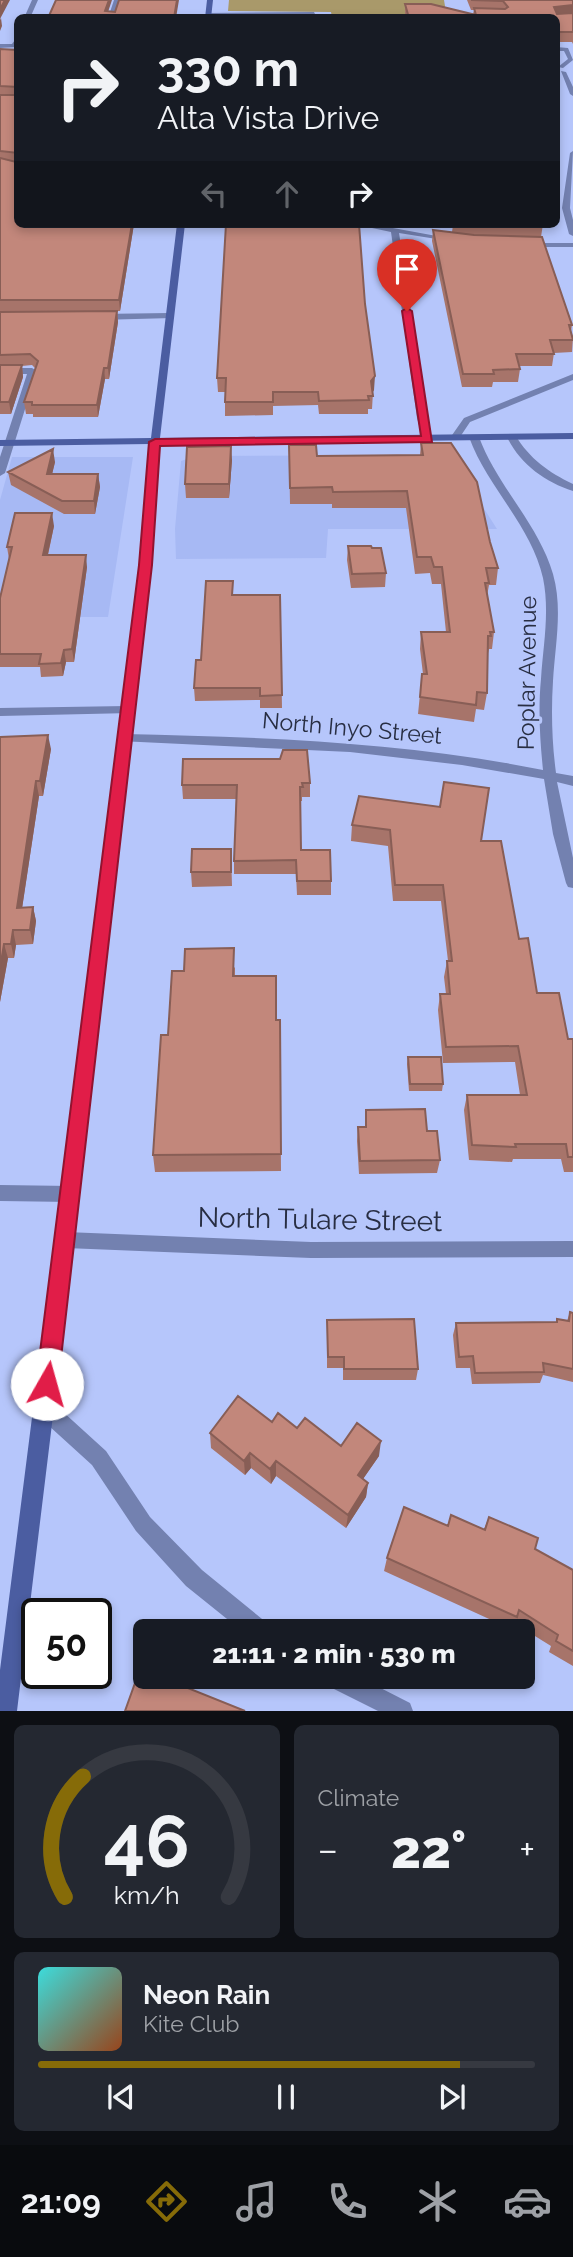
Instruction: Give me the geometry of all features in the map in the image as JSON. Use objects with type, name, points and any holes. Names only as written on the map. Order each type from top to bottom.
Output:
[{"type":"main road","points":[[6,1711],[66,1240],[74,1153],[146,565],[155,442],[180,228]]},
{"type":"main road","points":[[4,443],[573,436]]},
{"type":"street","points":[[560,49],[566,49],[571,59],[560,68]]},
{"type":"street","points":[[560,71],[573,94]]},
{"type":"street","points":[[573,153],[566,208],[573,234]]},
{"type":"street","points":[[382,228],[463,241]]},
{"type":"street","points":[[395,230],[422,418],[428,439]]},
{"type":"street","points":[[521,244],[573,245]]},
{"type":"street","points":[[92,317],[169,316]]},
{"type":"street","points":[[0,371],[32,371],[4,443],[0,473]]},
{"type":"street","points":[[455,438],[467,420],[573,377]]},
{"type":"street","name":"Poplar Avenue","points":[[474,437],[478,452],[524,519],[538,547],[548,577],[552,608],[546,690],[548,775],[557,830],[573,883]]},
{"type":"street","points":[[512,437],[518,452],[545,475],[573,488]]},
{"type":"street","points":[[0,712],[127,710]]},
{"type":"street","name":"North Inyo Street","points":[[124,738],[318,743],[392,750],[573,781]]},
{"type":"street","points":[[0,1193],[71,1194]]},
{"type":"street","name":"North Tulare Street","points":[[66,1240],[311,1250],[573,1249]]},
{"type":"street","points":[[44,1408],[99,1458],[143,1524],[194,1578],[244,1619]]},
{"type":"street","points":[[358,1689],[402,1711]]},
{"type":"shaded area","points":[[229,0],[444,0],[446,12],[331,14],[228,11]]},
{"type":"shaded area","points":[[450,455],[497,529],[328,529],[326,558],[176,559],[175,529],[181,461],[196,456]]},
{"type":"shaded area","points":[[12,457],[133,457],[108,617],[0,617],[0,500]]},
{"type":"building","points":[[56,0],[109,0],[105,11],[115,12],[119,0],[177,0],[175,14],[50,14]]},
{"type":"building","points":[[471,0],[573,0],[573,5],[554,7],[557,14],[476,14],[474,8],[505,9],[508,7],[503,1]]},
{"type":"building","points":[[405,4],[431,4],[472,14],[408,14]]},
{"type":"building","points":[[573,13],[573,32],[560,32],[560,14],[557,14]]},
{"type":"building","points":[[0,49],[14,50],[14,87],[0,86]]},
{"type":"building","points":[[0,95],[14,95],[14,153],[0,151]]},
{"type":"building","points":[[0,158],[14,162],[14,228],[131,228],[119,300],[0,300]]},
{"type":"building","points":[[226,228],[359,228],[365,304],[375,376],[371,381],[373,396],[368,396],[369,400],[319,401],[318,392],[273,392],[273,402],[225,402],[226,378],[217,378]]},
{"type":"building","points":[[433,230],[474,235],[542,237],[572,325],[569,325],[573,340],[550,340],[554,354],[516,354],[520,369],[493,370],[494,374],[463,374]]},
{"type":"building","points":[[117,311],[108,368],[104,368],[97,405],[32,405],[32,402],[24,402],[38,361],[30,354],[0,355],[0,312]]},
{"type":"building","points":[[0,365],[22,365],[9,402],[0,402]]},
{"type":"building","points":[[421,443],[451,443],[477,482],[498,568],[486,568],[489,583],[485,583],[494,632],[490,632],[491,636],[488,636],[487,693],[477,692],[476,705],[420,697],[422,674],[427,674],[421,632],[450,632],[442,567],[434,567],[431,557],[417,557],[407,491],[333,492],[332,487],[290,488],[289,445],[316,445],[317,456],[423,455]]},
{"type":"building","points":[[231,446],[229,484],[185,484],[187,447]]},
{"type":"building","points":[[53,449],[47,474],[98,474],[94,501],[62,501],[8,472]]},
{"type":"building","points":[[15,513],[52,513],[43,555],[86,555],[72,649],[64,650],[61,663],[39,664],[41,654],[0,654],[0,598],[12,547],[7,547]]},
{"type":"building","points":[[348,546],[381,548],[386,573],[352,574]]},
{"type":"building","points":[[206,581],[233,581],[232,595],[280,595],[282,695],[260,696],[260,688],[194,688],[196,660],[201,660]]},
{"type":"building","points":[[48,735],[40,781],[36,781],[17,908],[33,907],[30,930],[13,930],[11,944],[4,944],[0,968],[0,737]]},
{"type":"building","points":[[283,750],[307,750],[310,783],[302,783],[303,787],[300,787],[301,850],[330,850],[331,881],[297,881],[296,860],[234,861],[237,785],[182,785],[183,759],[280,759]]},
{"type":"building","points":[[444,782],[489,788],[481,841],[501,841],[519,939],[528,938],[537,993],[559,993],[568,1039],[573,1039],[573,1157],[568,1157],[566,1144],[515,1144],[516,1147],[472,1145],[467,1095],[527,1095],[518,1046],[446,1047],[440,994],[450,994],[447,961],[452,961],[443,885],[395,885],[390,830],[352,825],[359,796],[440,807]]},
{"type":"building","points":[[192,849],[231,849],[231,872],[191,872]]},
{"type":"building","points":[[234,948],[233,976],[276,976],[276,1020],[280,1020],[281,1154],[153,1155],[161,1035],[168,1035],[172,971],[184,971],[185,949]]},
{"type":"building","points":[[408,1057],[441,1057],[443,1084],[410,1084]]},
{"type":"building","points":[[425,1109],[427,1131],[437,1131],[440,1160],[360,1161],[358,1127],[366,1127],[366,1110]]},
{"type":"building","points":[[570,1312],[573,1313],[573,1369],[543,1363],[544,1372],[475,1373],[473,1356],[459,1357],[456,1323],[557,1322],[557,1319],[569,1321]]},
{"type":"building","points":[[414,1319],[418,1369],[344,1369],[344,1357],[328,1357],[327,1320]]},
{"type":"building","points":[[238,1396],[272,1422],[278,1413],[297,1428],[305,1418],[341,1446],[357,1423],[381,1441],[358,1475],[368,1483],[348,1515],[276,1461],[270,1469],[250,1453],[244,1461],[210,1433]]},
{"type":"building","points":[[404,1507],[448,1526],[451,1515],[485,1530],[489,1517],[538,1538],[535,1549],[573,1570],[573,1651],[556,1641],[558,1635],[519,1610],[517,1617],[387,1558]]},
{"type":"building","points":[[133,1689],[190,1689],[245,1711],[125,1711]]},
{"type":"route","points":[[47,1384],[146,565],[155,442],[428,439],[422,418],[407,311]]}]
